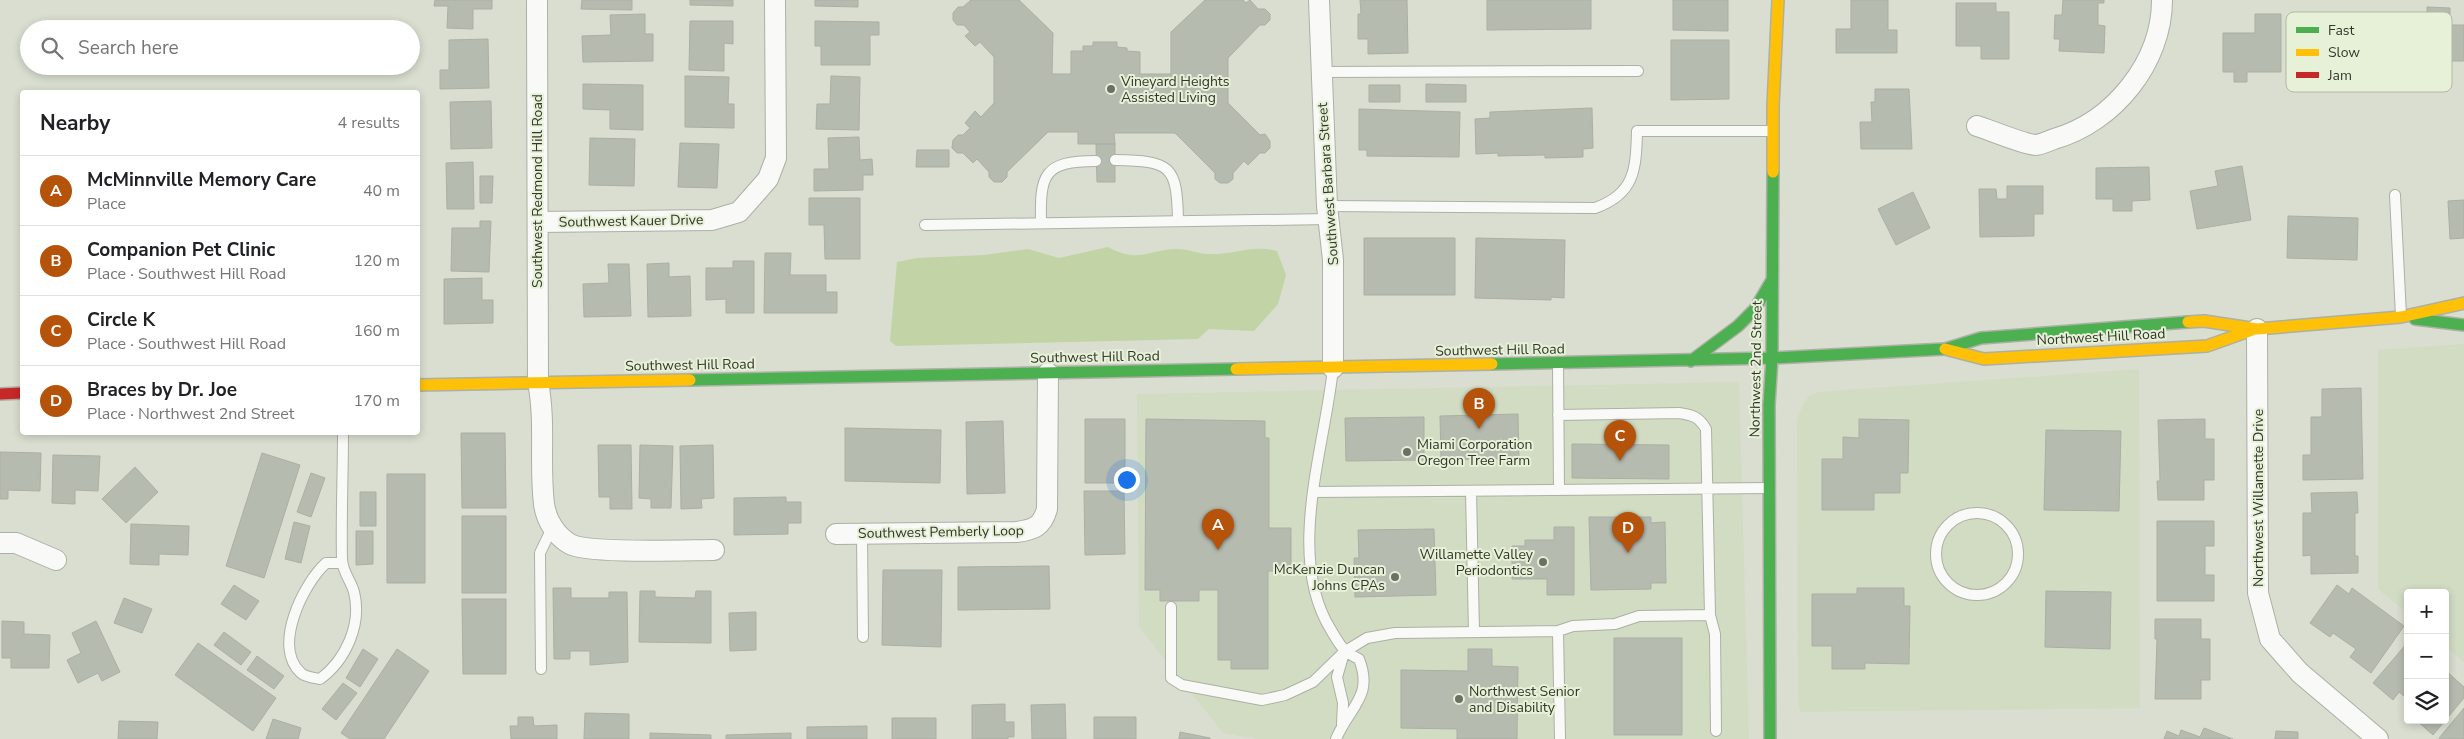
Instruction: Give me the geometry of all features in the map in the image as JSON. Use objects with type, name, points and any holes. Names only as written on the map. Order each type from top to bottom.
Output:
[{"type":"street","name":"Southwest Redmond Hill Road","points":[[537,0],[538,382]]},
{"type":"street","name":"Southwest Kauer Drive","points":[[538,222],[712,220],[739,212],[768,179],[776,158],[775,0]]},
{"type":"street","name":"Southwest Barbara Street","points":[[1319,0],[1328,213],[1333,260],[1333,368]]},
{"type":"street","name":"Northwest 2nd Street","points":[[1770,739],[1769,406],[1772,358],[1772,131],[1778,0]]},
{"type":"street","points":[[1978,126],[2035,145],[2072,134],[2103,115],[2131,87],[2154,49],[2162,0]]},
{"type":"street","points":[[1691,361],[1738,326],[1755,309],[1772,280]]},
{"type":"street","name":"Northwest Hill Road","points":[[1772,358],[1945,350],[1982,338],[2204,321],[2257,329],[2401,318],[2464,303]]},
{"type":"street","name":"Northwest Hill Road","points":[[2401,318],[2464,324]]},
{"type":"street","name":"Northwest Hill Road","points":[[1945,350],[1984,359],[2207,346],[2257,329]]},
{"type":"street","name":"Northwest Willamette Drive","points":[[2257,329],[2258,593],[2270,639],[2300,673],[2378,739]]},
{"type":"street","name":"Southwest Hill Road","points":[[420,385],[1558,364],[1772,358]]},
{"type":"street","name":"Southwest Pemberly Loop","points":[[836,534],[1016,532],[1033,530],[1043,521],[1047,509],[1048,373]]},
{"type":"street","points":[[538,382],[543,410],[544,505],[552,528],[570,545],[593,550],[714,550]]},
{"type":"street","points":[[0,394],[20,393]]},
{"type":"street","points":[[0,543],[16,543],[56,560]]},
{"type":"lane","points":[[1321,72],[1638,71]]},
{"type":"lane","points":[[925,225],[1178,221],[1328,213],[1596,208],[1612,202],[1625,191],[1636,154],[1638,131],[1772,131]]},
{"type":"lane","points":[[1115,160],[1158,163],[1166,169],[1175,180],[1178,221]]},
{"type":"lane","points":[[1041,223],[1041,190],[1043,181],[1049,173],[1060,164],[1070,161],[1096,161]]},
{"type":"lane","points":[[2395,195],[2401,318]]},
{"type":"lane","points":[[1558,364],[1559,490]]},
{"type":"lane","points":[[1333,368],[1314,492],[1310,542],[1313,582],[1324,618],[1344,652],[1359,659],[1365,673],[1364,690],[1342,725],[1336,739]]},
{"type":"lane","points":[[1558,415],[1691,414],[1700,419],[1706,430],[1710,615],[1715,634],[1716,731]]},
{"type":"lane","points":[[342,563],[326,563],[313,575],[290,629],[290,658],[302,674],[320,679],[332,670],[354,633],[357,611],[354,590],[342,563],[343,435]]},
{"type":"lane","points":[[1314,492],[1769,488]]},
{"type":"lane","points":[[1471,491],[1474,632]]},
{"type":"lane","points":[[1974,514],[1993,516],[2004,523],[2017,542],[2018,559],[2013,575],[2007,584],[1995,592],[1982,596],[1968,595],[1955,590],[1945,580],[1936,562],[1939,539],[1945,528],[1955,519],[1974,514]]},
{"type":"lane","points":[[540,669],[540,553],[552,528]]},
{"type":"lane","points":[[862,534],[863,637]]},
{"type":"lane","points":[[1170,607],[1171,678],[1182,685],[1262,700],[1285,695],[1313,682],[1344,652],[1367,638],[1395,632],[1558,631],[1573,626],[1615,624],[1639,616],[1710,615]]},
{"type":"lane","points":[[1558,631],[1560,739]]},
{"type":"lane","points":[[1342,725],[1343,703],[1337,677],[1344,652]]},
{"type":"shaded area","points":[[2464,344],[2464,662],[2449,649],[2449,589],[2404,589],[2404,611],[2378,589],[2378,350]]},
{"type":"shaded area","points":[[2139,369],[2140,708],[1801,712],[1798,704],[1797,420],[1802,406],[1809,396],[1818,392]]},
{"type":"shaded area","points":[[1739,382],[1749,739],[1258,739],[1223,733],[1139,627],[1137,394]]},
{"type":"green space","points":[[1108,247],[1118,252],[1134,255],[1175,249],[1218,254],[1252,249],[1268,249],[1277,251],[1286,275],[1278,304],[1254,331],[1209,329],[1198,339],[896,346],[890,341],[897,262],[917,258],[984,255],[1028,249],[1059,258]]},
{"type":"building","points":[[435,0],[492,0],[492,9],[473,9],[473,29],[447,28],[448,6],[434,6]]},
{"type":"building","points":[[582,0],[632,0],[632,10],[581,9]]},
{"type":"building","points":[[690,0],[733,0],[733,6],[690,5]]},
{"type":"building","points":[[815,0],[858,0],[858,7],[815,6]]},
{"type":"building","name":"Vineyard Heights Assisted Living","points":[[971,0],[1019,0],[1053,33],[1052,74],[1071,74],[1071,51],[1083,51],[1083,46],[1093,46],[1093,42],[1117,42],[1117,47],[1127,48],[1127,51],[1140,52],[1140,74],[1171,74],[1171,32],[1205,0],[1243,0],[1246,3],[1250,0],[1258,9],[1265,9],[1270,14],[1270,20],[1265,25],[1260,25],[1228,58],[1228,103],[1260,135],[1265,134],[1270,141],[1270,148],[1265,153],[1260,153],[1248,165],[1244,161],[1233,173],[1233,179],[1228,183],[1220,183],[1215,179],[1215,173],[1175,133],[1114,133],[1115,144],[1078,144],[1078,132],[1048,132],[1007,172],[1007,177],[1002,182],[994,182],[989,177],[989,172],[977,159],[973,163],[963,153],[957,153],[952,148],[953,140],[958,135],[963,135],[970,128],[965,123],[975,111],[981,117],[994,103],[994,57],[980,42],[975,46],[965,36],[970,32],[964,25],[957,25],[953,20],[953,13],[958,7],[963,7]]},
{"type":"building","points":[[1360,0],[1407,0],[1408,53],[1368,54],[1368,39],[1358,39],[1358,14],[1361,14]]},
{"type":"building","points":[[1487,0],[1591,0],[1591,29],[1487,30]]},
{"type":"building","points":[[1673,0],[1728,0],[1728,31],[1673,30]]},
{"type":"building","points":[[1851,0],[1888,0],[1888,30],[1897,30],[1897,53],[1836,53],[1836,29],[1851,29]]},
{"type":"building","points":[[2063,0],[2104,0],[2104,3],[2098,3],[2098,25],[2105,26],[2104,53],[2059,51],[2060,39],[2054,39],[2055,15],[2062,15]]},
{"type":"building","points":[[1956,3],[1996,3],[1996,12],[2009,12],[2009,59],[1981,59],[1981,46],[1956,46]]},
{"type":"building","points":[[2427,7],[2450,8],[2450,12],[2427,12]]},
{"type":"building","points":[[645,14],[645,34],[653,34],[653,61],[583,62],[582,36],[611,35],[610,15]]},
{"type":"building","points":[[2255,14],[2281,14],[2281,72],[2247,72],[2247,82],[2234,82],[2234,72],[2223,72],[2223,33],[2255,33]]},
{"type":"building","points":[[690,21],[733,21],[733,44],[724,43],[724,71],[689,70]]},
{"type":"building","points":[[815,21],[879,22],[879,35],[870,35],[870,65],[821,65],[821,46],[815,46]]},
{"type":"building","points":[[2452,25],[2464,25],[2464,61],[2452,61]]},
{"type":"building","points":[[488,39],[489,88],[440,89],[440,70],[449,70],[449,40]]},
{"type":"building","points":[[1671,40],[1729,40],[1729,99],[1671,100]]},
{"type":"building","points":[[685,76],[729,77],[728,104],[734,104],[734,128],[685,127]]},
{"type":"building","points":[[831,76],[860,77],[859,130],[816,129],[817,104],[830,104]]},
{"type":"building","points":[[583,84],[643,85],[643,130],[610,129],[610,110],[583,109]]},
{"type":"building","points":[[1426,84],[1466,85],[1466,102],[1426,102]]},
{"type":"building","points":[[1369,85],[1400,85],[1400,102],[1369,102]]},
{"type":"building","points":[[1875,89],[1909,89],[1912,149],[1861,149],[1860,122],[1872,122],[1871,102],[1875,102]]},
{"type":"building","points":[[491,101],[492,148],[451,149],[450,102]]},
{"type":"building","points":[[1592,108],[1593,148],[1583,149],[1583,157],[1545,158],[1545,155],[1498,156],[1498,153],[1476,154],[1475,119],[1490,118],[1490,112]]},
{"type":"building","points":[[1359,109],[1460,112],[1459,157],[1367,156],[1367,150],[1359,150]]},
{"type":"building","points":[[859,137],[860,160],[872,159],[873,175],[863,175],[863,190],[814,191],[814,169],[829,169],[828,138]]},
{"type":"building","points":[[590,138],[635,139],[634,186],[589,185]]},
{"type":"building","points":[[680,143],[719,144],[717,188],[678,187]]},
{"type":"building","points":[[1096,144],[1115,144],[1115,182],[1097,182]]},
{"type":"building","points":[[917,150],[949,150],[949,167],[916,167]]},
{"type":"building","points":[[473,162],[474,209],[447,209],[446,163]]},
{"type":"building","points":[[2242,166],[2251,220],[2197,229],[2190,191],[2218,186],[2215,171]]},
{"type":"building","points":[[2149,167],[2150,200],[2132,201],[2132,211],[2113,211],[2113,199],[2096,199],[2096,168]]},
{"type":"building","points":[[480,176],[493,176],[492,203],[480,203]]},
{"type":"building","points":[[2007,186],[2043,186],[2043,214],[2034,214],[2034,236],[1980,237],[1979,189],[1996,189],[1997,199],[2007,199]]},
{"type":"building","points":[[1913,192],[1930,228],[1896,245],[1878,209]]},
{"type":"building","points":[[809,198],[860,198],[860,259],[825,259],[824,225],[809,225]]},
{"type":"building","points":[[2464,200],[2464,238],[2450,239],[2448,201]]},
{"type":"building","points":[[2288,216],[2358,218],[2357,260],[2287,258]]},
{"type":"building","points":[[480,221],[491,221],[489,272],[451,271],[452,228],[480,228]]},
{"type":"building","points":[[1364,238],[1455,238],[1455,295],[1364,295]]},
{"type":"building","points":[[1476,238],[1565,240],[1564,298],[1551,297],[1551,300],[1475,298]]},
{"type":"building","points":[[765,253],[791,253],[790,275],[826,275],[826,292],[837,292],[837,313],[764,313]]},
{"type":"building","points":[[733,261],[754,261],[754,313],[726,313],[726,299],[706,300],[706,268],[733,268]]},
{"type":"building","points":[[669,263],[669,277],[690,276],[691,316],[648,317],[647,264]]},
{"type":"building","points":[[608,264],[629,264],[631,316],[584,317],[583,284],[609,283]]},
{"type":"building","points":[[482,278],[482,300],[493,300],[493,323],[444,324],[444,279]]},
{"type":"building","points":[[2361,388],[2363,479],[2303,480],[2303,455],[2311,455],[2311,417],[2322,417],[2322,389]]},
{"type":"building","points":[[1518,414],[1519,458],[1441,460],[1440,416]]},
{"type":"building","points":[[1424,417],[1424,460],[1346,461],[1345,418]]},
{"type":"building","points":[[1085,419],[1125,419],[1125,483],[1085,483]]},
{"type":"building","points":[[1146,419],[1265,421],[1265,438],[1269,438],[1269,528],[1291,528],[1291,571],[1268,571],[1268,669],[1231,669],[1231,660],[1218,660],[1218,590],[1199,590],[1199,601],[1160,601],[1160,590],[1145,590]]},
{"type":"building","points":[[1859,419],[1909,420],[1908,473],[1900,473],[1900,493],[1874,493],[1874,510],[1822,510],[1822,459],[1843,459],[1843,437],[1859,438]]},
{"type":"building","points":[[2205,419],[2205,439],[2214,439],[2214,480],[2204,480],[2204,500],[2158,500],[2157,481],[2160,481],[2158,420]]},
{"type":"building","points":[[1003,421],[1005,493],[967,494],[966,422]]},
{"type":"building","points":[[845,428],[941,430],[940,483],[845,481]]},
{"type":"building","points":[[2046,430],[2121,431],[2119,511],[2044,510]]},
{"type":"building","points":[[461,433],[505,433],[506,508],[462,508]]},
{"type":"building","points":[[1572,444],[1669,445],[1669,479],[1572,478]]},
{"type":"building","points":[[598,445],[631,445],[632,509],[610,509],[610,497],[599,497]]},
{"type":"building","points":[[640,445],[673,446],[671,508],[651,508],[651,499],[639,498]]},
{"type":"building","points":[[713,445],[714,498],[701,499],[702,508],[681,509],[680,446]]},
{"type":"building","points":[[0,452],[41,453],[40,491],[8,490],[8,499],[0,499]]},
{"type":"building","points":[[262,453],[300,465],[264,578],[226,566]]},
{"type":"building","points":[[53,455],[100,456],[98,491],[75,490],[75,504],[52,503]]},
{"type":"building","points":[[135,467],[158,492],[126,523],[102,499]]},
{"type":"building","points":[[311,473],[325,478],[311,517],[297,512]]},
{"type":"building","points":[[387,474],[425,474],[425,583],[387,583]]},
{"type":"building","points":[[1084,491],[1124,491],[1125,554],[1085,555]]},
{"type":"building","points":[[360,492],[376,492],[376,526],[360,526]]},
{"type":"building","points":[[2357,492],[2358,513],[2355,513],[2355,556],[2358,556],[2358,573],[2311,574],[2311,555],[2303,556],[2303,513],[2312,513],[2311,493]]},
{"type":"building","points":[[786,497],[786,502],[801,502],[801,523],[788,523],[788,534],[734,535],[734,498]]},
{"type":"building","points":[[462,516],[506,516],[506,593],[462,593]]},
{"type":"building","points":[[1589,517],[1651,517],[1651,523],[1665,522],[1666,583],[1651,583],[1651,589],[1591,590]]},
{"type":"building","points":[[2157,521],[2214,521],[2214,546],[2205,546],[2205,575],[2214,575],[2214,601],[2157,601]]},
{"type":"building","points":[[294,522],[310,526],[301,563],[285,559]]},
{"type":"building","points":[[131,524],[189,526],[188,555],[159,554],[159,565],[130,564]]},
{"type":"building","name":"Willamette Valley Periodontics","points":[[1554,527],[1574,527],[1574,595],[1547,595],[1547,579],[1512,579],[1512,546],[1525,546],[1525,540],[1554,540]]},
{"type":"building","name":"McKenzie Duncan Johns CPAs","points":[[1434,529],[1436,595],[1355,597],[1354,558],[1359,558],[1358,530]]},
{"type":"building","points":[[356,531],[373,531],[373,564],[356,565]]},
{"type":"building","points":[[1049,566],[1050,609],[958,610],[958,567]]},
{"type":"building","points":[[883,570],[942,570],[941,647],[882,645]]},
{"type":"building","points":[[234,585],[259,601],[246,620],[221,604]]},
{"type":"building","points":[[2337,585],[2349,594],[2352,588],[2404,626],[2371,673],[2350,657],[2356,649],[2333,633],[2330,637],[2310,623]]},
{"type":"building","points":[[553,588],[571,588],[571,598],[609,598],[609,592],[627,592],[628,662],[590,665],[590,651],[570,651],[570,659],[554,659]]},
{"type":"building","points":[[1857,588],[1904,588],[1904,606],[1910,606],[1909,664],[1865,663],[1865,669],[1832,669],[1832,646],[1812,646],[1812,594],[1857,594]]},
{"type":"building","points":[[640,591],[655,591],[655,597],[695,598],[696,591],[711,591],[711,643],[639,642]]},
{"type":"building","points":[[2046,591],[2111,592],[2110,649],[2045,647]]},
{"type":"building","points":[[124,598],[152,609],[142,633],[114,623]]},
{"type":"building","points":[[462,599],[506,599],[506,674],[463,674]]},
{"type":"building","points":[[756,612],[756,650],[730,651],[729,613]]},
{"type":"building","points":[[2155,619],[2201,619],[2201,639],[2210,639],[2210,680],[2201,680],[2201,699],[2155,699],[2157,639],[2155,639]]},
{"type":"building","points":[[2,621],[24,622],[24,634],[50,635],[49,668],[11,668],[11,658],[2,658]]},
{"type":"building","points":[[96,621],[120,672],[102,681],[98,673],[78,683],[67,660],[81,653],[72,633]]},
{"type":"building","points":[[224,632],[251,652],[241,665],[214,645]]},
{"type":"building","points":[[1614,638],[1682,638],[1682,735],[1614,735]]},
{"type":"building","points":[[198,643],[276,698],[253,731],[175,675]]},
{"type":"building","points":[[2404,647],[2404,696],[2399,692],[2393,700],[2373,683]]},
{"type":"building","points":[[363,649],[378,659],[360,687],[346,678]]},
{"type":"building","points":[[397,649],[429,671],[384,739],[350,739],[341,733]]},
{"type":"building","name":"Northwest Senior and Disability","points":[[1468,649],[1492,649],[1492,666],[1518,667],[1517,739],[1457,739],[1457,729],[1401,728],[1401,670],[1468,671]]},
{"type":"building","points":[[257,656],[284,676],[274,689],[247,670]]},
{"type":"building","points":[[2449,674],[2464,687],[2464,698],[2449,716]]},
{"type":"building","points":[[343,683],[357,693],[336,720],[322,709]]},
{"type":"building","points":[[1005,704],[1005,722],[1014,722],[1014,737],[1008,737],[1008,739],[972,739],[972,705]]},
{"type":"building","points":[[1065,704],[1066,739],[1032,739],[1031,705]]},
{"type":"building","points":[[2464,708],[2464,739],[2439,738]]},
{"type":"building","points":[[585,713],[629,714],[629,739],[584,739]]},
{"type":"building","points":[[518,717],[533,717],[534,726],[557,725],[557,739],[511,739],[510,726],[518,726]]},
{"type":"building","points":[[1094,717],[1136,717],[1136,739],[1094,739]]},
{"type":"building","points":[[892,718],[936,718],[936,739],[892,739]]},
{"type":"building","points":[[273,719],[301,728],[298,739],[266,739]]},
{"type":"building","points":[[119,721],[158,722],[157,739],[118,739]]},
{"type":"building","points":[[2421,724],[2442,724],[2433,735]]},
{"type":"building","points":[[867,726],[867,739],[807,739],[807,727]]},
{"type":"building","points":[[2204,728],[2233,739],[2164,739],[2167,731],[2179,736],[2181,730],[2200,737]]},
{"type":"building","points":[[2276,731],[2298,732],[2298,739],[2275,739]]},
{"type":"building","points":[[1180,732],[1210,738],[1210,739],[1179,739]]},
{"type":"building","points":[[650,733],[711,735],[711,739],[650,739]]},
{"type":"building","points":[[791,733],[791,739],[726,739],[726,735]]},
{"type":"traffic: fast","points":[[1770,739],[1769,405],[1772,358],[1773,172]]},
{"type":"traffic: fast","points":[[1691,361],[1738,326],[1755,309],[1772,280]]},
{"type":"traffic: fast","points":[[2415,319],[2464,325]]},
{"type":"traffic: fast","points":[[1492,364],[1772,358],[1945,349],[1981,338],[2188,322]]},
{"type":"traffic: fast","points":[[690,380],[1236,369]]},
{"type":"traffic: slow","points":[[1773,172],[1773,106],[1778,0]]},
{"type":"traffic: slow","points":[[2188,322],[2204,321],[2257,329],[2401,317],[2464,303]]},
{"type":"traffic: slow","points":[[1945,349],[1984,359],[2207,346],[2252,330]]},
{"type":"traffic: slow","points":[[1236,369],[1492,364]]},
{"type":"traffic: slow","points":[[420,385],[690,380]]},
{"type":"traffic: jam","points":[[0,394],[20,393]]},
{"type":"place","name":"Vineyard Heights Assisted Living","points":[[1111,89]]},
{"type":"place","name":"Companion Pet Clinic","points":[[1479,429]]},
{"type":"place","name":"Miami Corporation Oregon Tree Farm","points":[[1407,452]]},
{"type":"place","name":"Circle K","points":[[1620,461]]},
{"type":"place","name":"McMinnville Memory Care","points":[[1218,550]]},
{"type":"place","name":"Braces by Dr. Joe","points":[[1628,553]]},
{"type":"place","name":"Willamette Valley Periodontics","points":[[1543,562]]},
{"type":"place","name":"McKenzie Duncan Johns CPAs","points":[[1395,577]]},
{"type":"place","name":"Northwest Senior and Disability","points":[[1459,699]]}]
